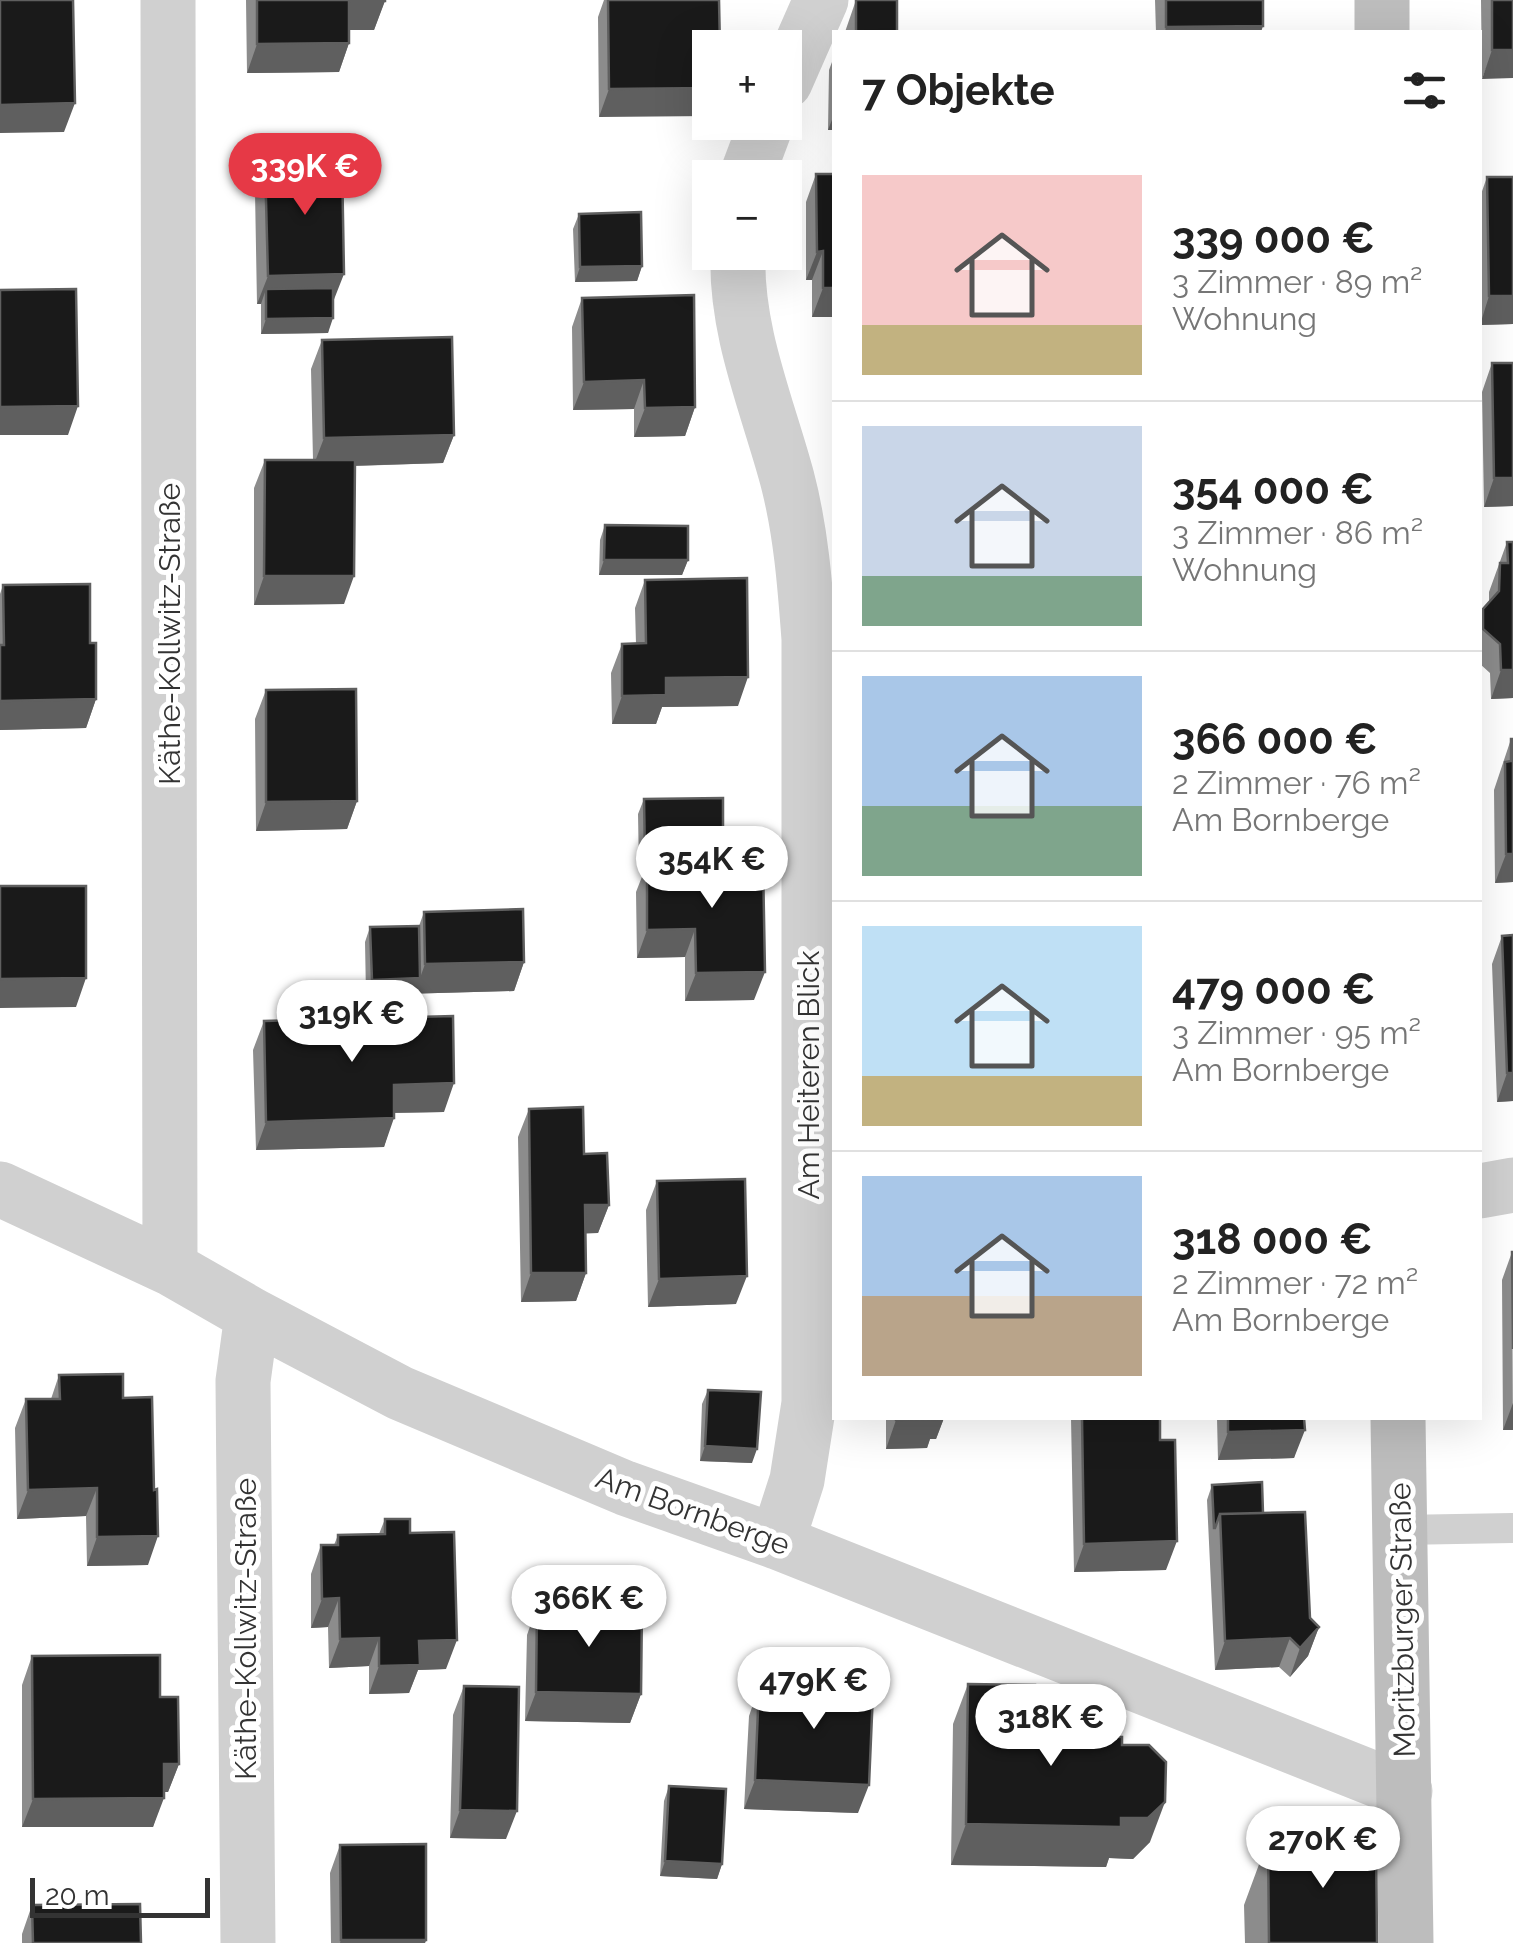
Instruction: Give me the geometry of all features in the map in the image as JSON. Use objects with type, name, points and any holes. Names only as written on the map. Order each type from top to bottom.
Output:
[{"type":"street","name":"Käthe-Kollwitz-Straße","points":[[168,0],[170,1268]]},
{"type":"street","points":[[802,43],[821,0]]},
{"type":"street","points":[[1382,0],[1382,30]]},
{"type":"street","name":"Am Heiteren Blick","points":[[737,270],[745,333],[798,527],[809,640],[809,1404],[797,1480],[777,1542]]},
{"type":"street","points":[[1482,1190],[1513,1185]]},
{"type":"street","name":"Am Bornberge","points":[[0,1189],[170,1268],[400,1393],[625,1488],[777,1542],[1405,1791]]},
{"type":"street","name":"Käthe-Kollwitz-Straße","points":[[248,1943],[243,1380],[252,1315]]},
{"type":"street","name":"Moritzburger Straße","points":[[1398,1420],[1406,1943]]},
{"type":"lane","points":[[1400,1530],[1513,1528]]},
{"type":"building","points":[[0,0],[73,0],[75,103],[0,105]]},
{"type":"building","points":[[257,0],[385,1],[349,1],[349,43],[257,44]]},
{"type":"building","points":[[608,0],[719,0],[720,30],[692,30],[692,88],[609,89]]},
{"type":"building","points":[[856,0],[897,0],[897,30],[856,30]]},
{"type":"building","points":[[1166,0],[1263,0],[1263,26],[1166,27]]},
{"type":"building","points":[[1492,0],[1513,0],[1513,50],[1492,50]]},
{"type":"building","points":[[342,161],[344,274],[268,276],[265,163]]},
{"type":"building","points":[[816,174],[832,174],[832,288],[823,288],[823,251],[817,252]]},
{"type":"building","points":[[1487,177],[1513,177],[1513,296],[1489,296]]},
{"type":"building","points":[[641,212],[642,266],[580,267],[579,214]]},
{"type":"building","points":[[333,288],[333,318],[266,319],[266,289]]},
{"type":"building","points":[[76,289],[78,406],[0,407],[0,290]]},
{"type":"building","points":[[694,295],[695,407],[645,408],[644,380],[584,382],[582,298]]},
{"type":"building","points":[[452,337],[454,435],[324,438],[322,340]]},
{"type":"building","points":[[1492,363],[1513,363],[1513,478],[1494,478]]},
{"type":"building","points":[[265,460],[355,460],[354,576],[264,576]]},
{"type":"building","points":[[605,525],[688,526],[688,560],[604,560]]},
{"type":"building","points":[[1507,542],[1513,542],[1513,670],[1501,670],[1500,644],[1483,629],[1483,609],[1499,591],[1500,563],[1508,563]]},
{"type":"building","points":[[747,578],[748,677],[666,678],[666,695],[622,696],[622,644],[646,643],[645,580]]},
{"type":"building","points":[[90,584],[90,643],[96,643],[96,699],[0,701],[3,585]]},
{"type":"building","points":[[356,689],[357,801],[266,802],[266,690]]},
{"type":"building","points":[[1511,739],[1513,854],[1506,854],[1505,762],[1511,761]]},
{"type":"building","points":[[723,798],[723,863],[685,863],[685,854],[645,855],[644,799]]},
{"type":"building","points":[[763,862],[765,972],[696,973],[695,929],[647,930],[647,864]]},
{"type":"building","points":[[0,886],[86,886],[86,978],[0,979]]},
{"type":"building","points":[[523,909],[524,962],[425,964],[424,912]]},
{"type":"building","points":[[419,926],[420,978],[372,980],[370,927]]},
{"type":"building","points":[[1513,935],[1513,1073],[1507,1073],[1502,936]]},
{"type":"building","points":[[453,1016],[454,1083],[394,1085],[394,1118],[266,1122],[264,1021]]},
{"type":"building","points":[[583,1107],[584,1154],[607,1153],[609,1205],[585,1205],[586,1273],[531,1273],[529,1109]]},
{"type":"building","points":[[745,1179],[747,1276],[659,1279],[657,1181]]},
{"type":"building","points":[[123,1374],[123,1398],[152,1397],[158,1536],[97,1537],[97,1488],[28,1490],[26,1399],[60,1399],[59,1375]]},
{"type":"building","points":[[708,1390],[761,1392],[757,1449],[705,1446]]},
{"type":"building","points":[[1082,1420],[1160,1420],[1160,1440],[1175,1440],[1177,1541],[1084,1544]]},
{"type":"building","points":[[1228,1420],[1304,1420],[1305,1430],[1228,1432]]},
{"type":"building","points":[[1262,1482],[1263,1513],[1220,1514],[1214,1528],[1212,1485]]},
{"type":"building","points":[[1305,1512],[1310,1618],[1319,1627],[1300,1648],[1290,1638],[1225,1641],[1220,1514]]},
{"type":"building","points":[[385,1519],[410,1519],[410,1533],[454,1532],[457,1640],[419,1641],[420,1665],[379,1666],[379,1638],[340,1639],[339,1598],[322,1599],[321,1545],[338,1545],[338,1535],[385,1534]]},
{"type":"building","points":[[537,1606],[642,1608],[641,1694],[536,1692]]},
{"type":"building","points":[[160,1655],[160,1697],[178,1697],[179,1764],[164,1764],[164,1798],[33,1799],[32,1656]]},
{"type":"building","points":[[794,1669],[836,1671],[835,1690],[873,1692],[869,1785],[755,1780],[759,1687],[793,1688]]},
{"type":"building","points":[[968,1684],[1035,1685],[1033,1735],[1122,1737],[1122,1745],[1149,1745],[1166,1762],[1165,1802],[1148,1818],[1121,1818],[1121,1827],[966,1824]]},
{"type":"building","points":[[464,1686],[519,1687],[517,1811],[460,1810]]},
{"type":"building","points":[[669,1786],[726,1789],[722,1864],[665,1861]]},
{"type":"building","points":[[1376,1839],[1377,1943],[1269,1943],[1268,1840]]},
{"type":"building","points":[[426,1844],[426,1940],[341,1940],[340,1845]]},
{"type":"building","points":[[140,1904],[141,1943],[33,1943],[32,1905]]}]
